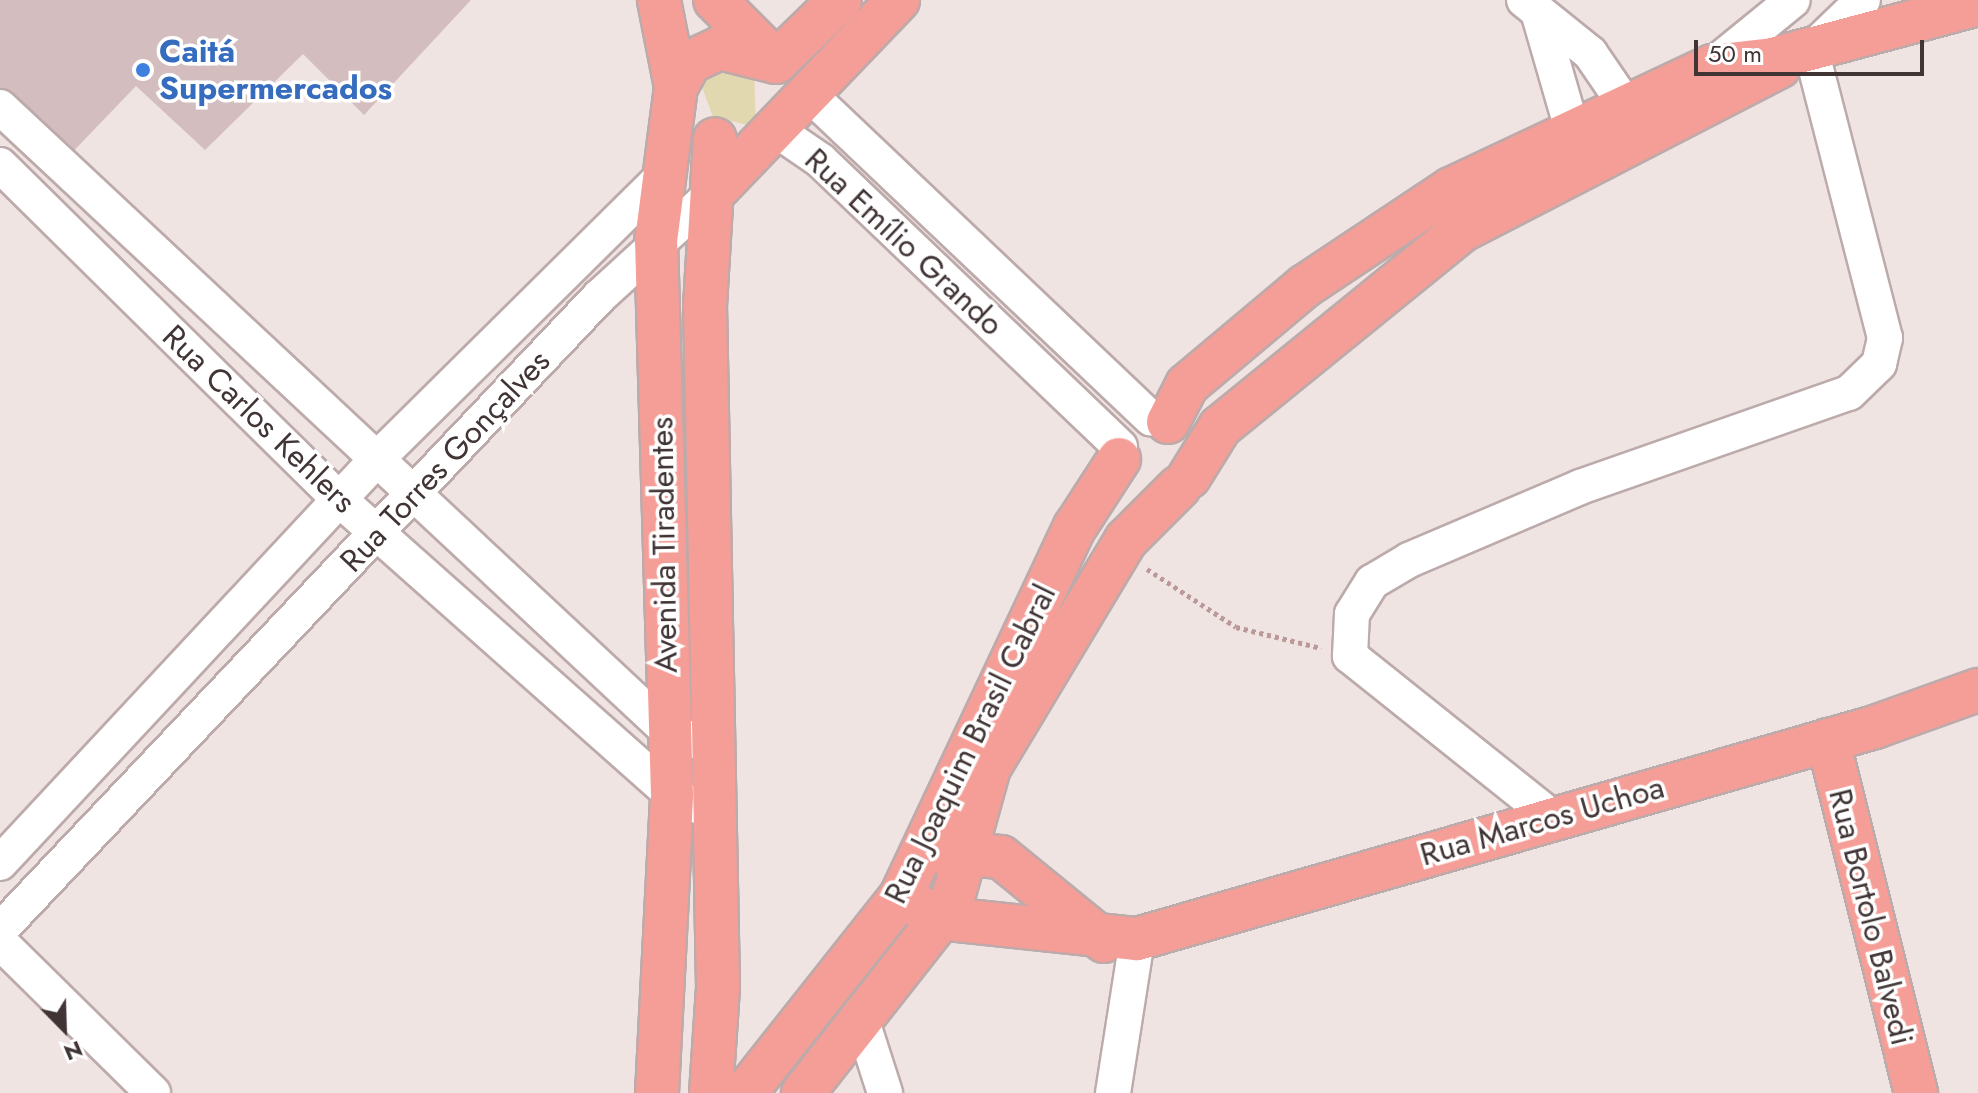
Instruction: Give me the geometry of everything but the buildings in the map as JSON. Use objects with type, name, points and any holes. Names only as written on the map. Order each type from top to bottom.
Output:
[{"type":"main road","name":"Avenida Tiradentes","points":[[657,1093],[672,795],[667,730],[656,241],[660,179],[676,87],[659,0]]},
{"type":"main road","name":"Rua Emílio Grando","points":[[715,0],[810,95]]},
{"type":"main road","points":[[715,139],[683,108],[676,87],[690,62],[720,48],[776,62],[840,0]]},
{"type":"main road","name":"Rua Torres Gonçalves","points":[[714,192],[779,132],[898,0]]},
{"type":"main road","points":[[1811,50],[1978,4]]},
{"type":"main road","name":"Rua Joaquim Brasil Cabral","points":[[803,1093],[860,1015],[916,957],[958,893],[989,768],[1126,540],[1184,482],[1220,427],[1461,231],[1636,119],[1712,66],[1811,50]]},
{"type":"main road","name":"Rua Joaquim Brasil Cabral","points":[[1160,420],[1187,385],[1305,286],[1451,189],[1572,129],[1636,119],[1811,50]]},
{"type":"main road","name":"Rua Emílio Grando","points":[[715,139],[779,132]]},
{"type":"main road","name":"Avenida Tiradentes","points":[[711,1093],[718,987],[712,812],[705,306],[715,139]]},
{"type":"main road","points":[[1160,420],[1192,445],[1184,482],[1146,494],[1126,481],[1119,453],[1160,420]]},
{"type":"main road","name":"Rua Joaquim Brasil Cabral","points":[[745,1093],[901,896],[1075,527],[1119,453]]},
{"type":"main road","points":[[664,534],[708,539]]},
{"type":"main road","name":"Rua Marcos Uchoa","points":[[939,918],[1121,940],[1828,740],[1978,690]]},
{"type":"main road","name":"Rua Bortolo Balvedi","points":[[1828,740],[1916,1093]]},
{"type":"main road","points":[[921,853],[1001,857],[1121,940]]},
{"type":"main road","points":[[901,896],[939,918]]},
{"type":"street","points":[[639,0],[676,87]]},
{"type":"street","name":"Rua Joaquim Brasil Cabral","points":[[1712,66],[1793,0]]},
{"type":"street","name":"Rua Joaquim Brasil Cabral","points":[[1811,50],[1863,0]]},
{"type":"street","points":[[1532,7],[1590,53],[1636,119]]},
{"type":"street","points":[[1532,7],[1572,129]]},
{"type":"street","points":[[1553,818],[1350,656],[1352,614],[1372,582],[1409,560],[1580,487],[1849,393],[1879,364],[1885,338],[1811,50]]},
{"type":"street","name":"Rua Emílio Grando","points":[[810,95],[1160,420]]},
{"type":"street","name":"Rua Carlos Kehlers","points":[[0,107],[377,459],[409,494],[667,730],[711,747]]},
{"type":"street","name":"Rua Emílio Grando","points":[[779,132],[820,160],[1119,453]]},
{"type":"street","name":"Rua Carlos Kehlers","points":[[0,165],[377,534],[672,795],[712,812]]},
{"type":"street","name":"Rua Torres Gonçalves","points":[[0,863],[377,459],[660,179]]},
{"type":"street","name":"Rua Torres Gonçalves","points":[[0,930],[377,534],[409,494],[656,241],[714,192]]},
{"type":"street","points":[[87,251],[119,218]]},
{"type":"street","points":[[1113,1093],[1121,940]]},
{"type":"street","points":[[0,942],[153,1093]]},
{"type":"street","points":[[860,1015],[885,1093]]},
{"type":"path","points":[[1172,582],[1236,627],[1350,656]]},
{"type":"shaded area","points":[[754,70],[756,127],[713,117],[696,71]]},
{"type":"place","name":"Caitá Supermercados","points":[[143,70]]}]
